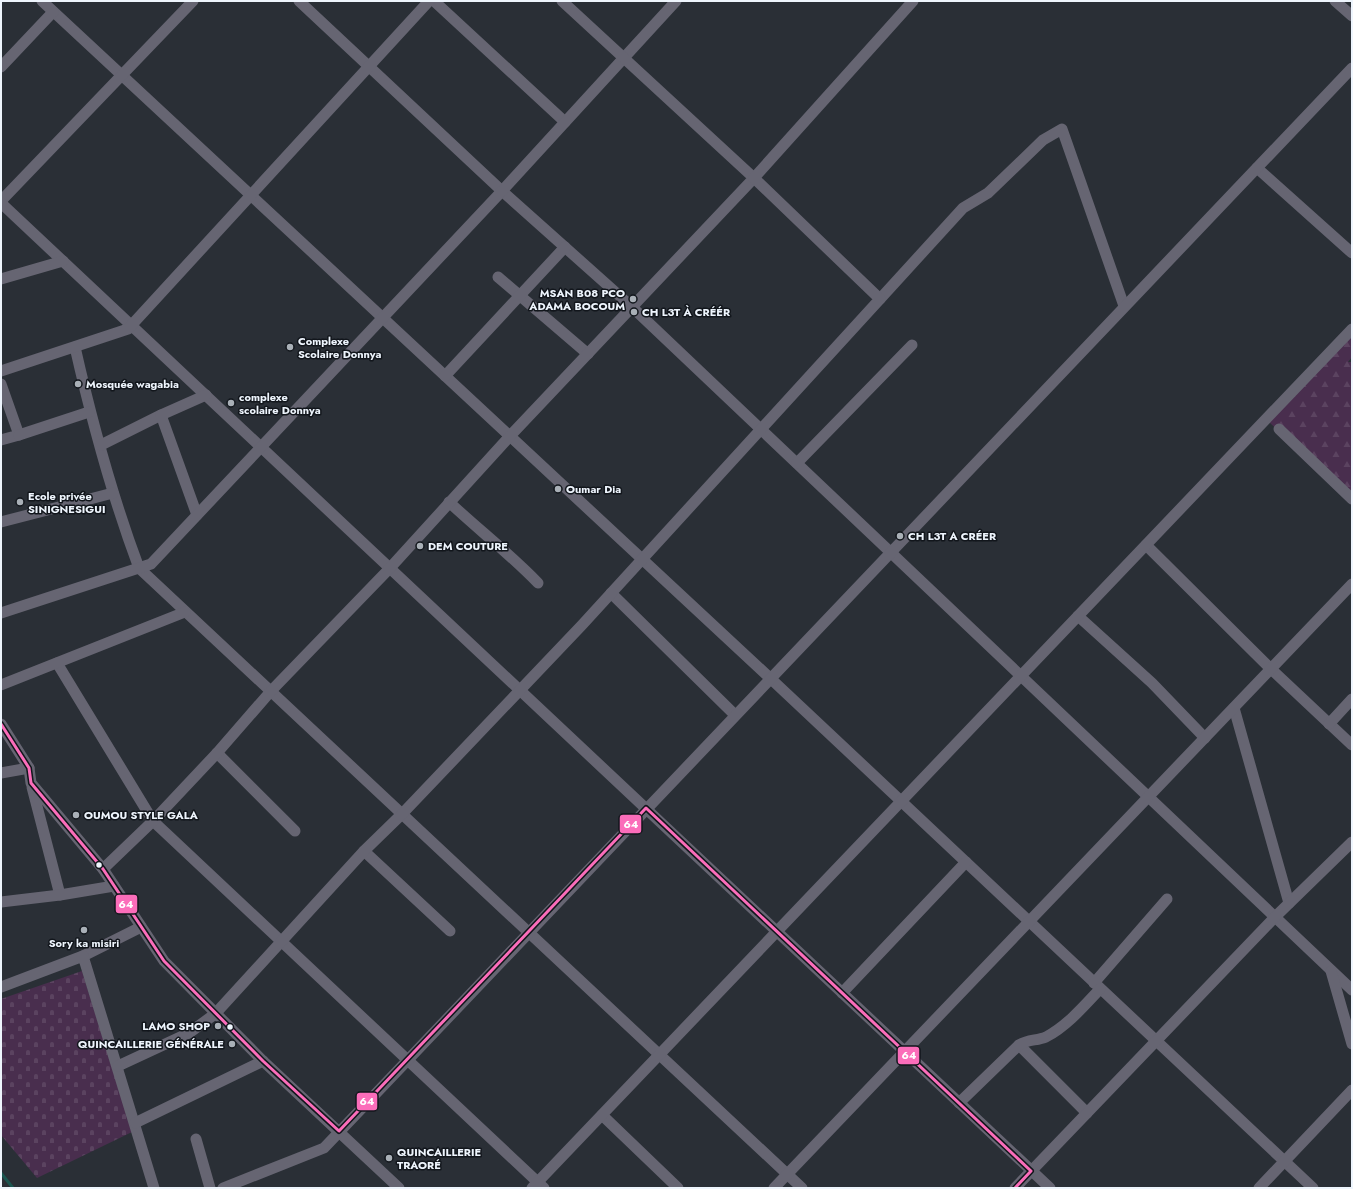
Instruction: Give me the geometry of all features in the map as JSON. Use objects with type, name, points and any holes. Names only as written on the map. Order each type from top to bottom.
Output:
[{"type":"street","points":[[42,1],[770,678],[1313,1188]]},
{"type":"street","points":[[193,1],[1,202],[131,326],[1050,1188]]},
{"type":"street","points":[[299,1],[502,191],[632,307],[1352,990]]},
{"type":"street","points":[[1,371],[128,329],[429,1]]},
{"type":"street","points":[[434,1],[565,122]]},
{"type":"street","points":[[562,1],[754,178],[880,299]]},
{"type":"street","points":[[1,613],[151,564],[502,191],[676,1]]},
{"type":"street","points":[[103,869],[153,821],[217,754],[271,691],[390,568],[510,436],[754,178],[913,1]]},
{"type":"street","points":[[1,66],[53,12]]},
{"type":"street","points":[[223,1188],[242,1184],[324,1148],[406,1060],[1352,68]]},
{"type":"street","points":[[118,1066],[189,1033],[215,1014],[281,940],[364,851],[402,814],[611,593],[963,208],[988,193],[1043,140],[1062,129],[1124,306]]},
{"type":"street","points":[[1257,168],[1352,253]]},
{"type":"street","points":[[445,376],[565,247]]},
{"type":"street","points":[[1,279],[63,261]]},
{"type":"street","points":[[498,277],[521,295],[588,354]]},
{"type":"street","points":[[56,663],[153,821],[281,940],[538,1186],[602,1115],[1352,328]]},
{"type":"street","points":[[797,463],[912,345]]},
{"type":"street","points":[[76,347],[90,412],[101,445],[113,493],[139,568],[802,1188]]},
{"type":"street","points":[[1,384],[19,435]]},
{"type":"street","points":[[101,445],[161,415],[206,395]]},
{"type":"street","points":[[1,440],[90,412]]},
{"type":"street","points":[[161,415],[197,515]]},
{"type":"street","points":[[1279,429],[1352,499]]},
{"type":"street","points":[[1,522],[113,493]]},
{"type":"street","points":[[449,502],[485,536],[519,564],[538,583]]},
{"type":"street","points":[[1146,545],[1271,669],[1352,745]]},
{"type":"street","points":[[774,1188],[1352,584]]},
{"type":"street","points":[[611,593],[735,715]]},
{"type":"street","points":[[1,685],[186,612]]},
{"type":"street","points":[[1078,616],[1152,683],[1205,738]]},
{"type":"street","points":[[1329,724],[1352,699]]},
{"type":"street","points":[[1234,708],[1289,903]]},
{"type":"street","points":[[1,724],[29,768],[31,783],[60,895]]},
{"type":"street","points":[[217,754],[296,831]]},
{"type":"street","points":[[1,773],[29,768]]},
{"type":"street","points":[[31,783],[103,869],[164,961],[263,1061],[399,1188]]},
{"type":"street","points":[[1015,1188],[1275,917],[1352,842]]},
{"type":"street","points":[[364,851],[450,931]]},
{"type":"street","points":[[842,993],[966,862]]},
{"type":"street","points":[[1,902],[60,895],[114,886]]},
{"type":"street","points":[[959,1103],[1019,1045],[1028,1041],[1044,1038],[1066,1023],[1167,899]]},
{"type":"street","points":[[1,987],[83,956],[141,927]]},
{"type":"street","points":[[83,956],[118,1066],[154,1188]]},
{"type":"street","points":[[1331,970],[1352,1044]]},
{"type":"street","points":[[1019,1045],[1087,1113]]},
{"type":"street","points":[[135,1123],[263,1061]]},
{"type":"street","points":[[1259,1188],[1352,1090]]},
{"type":"street","points":[[602,1115],[678,1188]]},
{"type":"street","points":[[196,1139],[210,1188]]},
{"type":"green space","points":[[1352,336],[1352,357],[1348,362],[1352,362],[1352,499],[1269,422]]},
{"type":"green space","points":[[82,971],[132,1132],[37,1178],[1,1135],[1,999]]},
{"type":"waterway","points":[[1,1173],[13,1188]]},
{"type":"transit line","name":"64","points":[[1,724],[29,768],[31,783],[103,869],[164,961],[263,1061],[339,1131],[646,808],[1031,1171],[1015,1188]]},
{"type":"place","name":"MSAN B08 PCO ADAMA BOCOUM","points":[[633,299]]},
{"type":"place","name":"CH L3T À CRÉÉR","points":[[634,312]]},
{"type":"place","name":"Complexe Scolaire Donnya","points":[[290,347]]},
{"type":"place","name":"Mosquée wagabia","points":[[78,384]]},
{"type":"place","name":"complexe scolaire Donnya","points":[[231,403]]},
{"type":"place","name":"Oumar Dia","points":[[558,489]]},
{"type":"place","name":"Ecole privée SINIGNESIGUI","points":[[20,502]]},
{"type":"place","name":"CH L3T A CRÉER","points":[[900,536]]},
{"type":"place","name":"DEM COUTURE","points":[[420,546]]},
{"type":"place","name":"OUMOU STYLE GALA","points":[[76,815]]},
{"type":"place","name":"Sory ka misiri","points":[[84,930]]},
{"type":"place","name":"LAMO SHOP","points":[[218,1026]]},
{"type":"place","name":"QUINCAILLERIE GÉNÉRALE","points":[[232,1044]]},
{"type":"place","name":"QUINCAILLERIE TRAORÉ","points":[[389,1158]]}]
